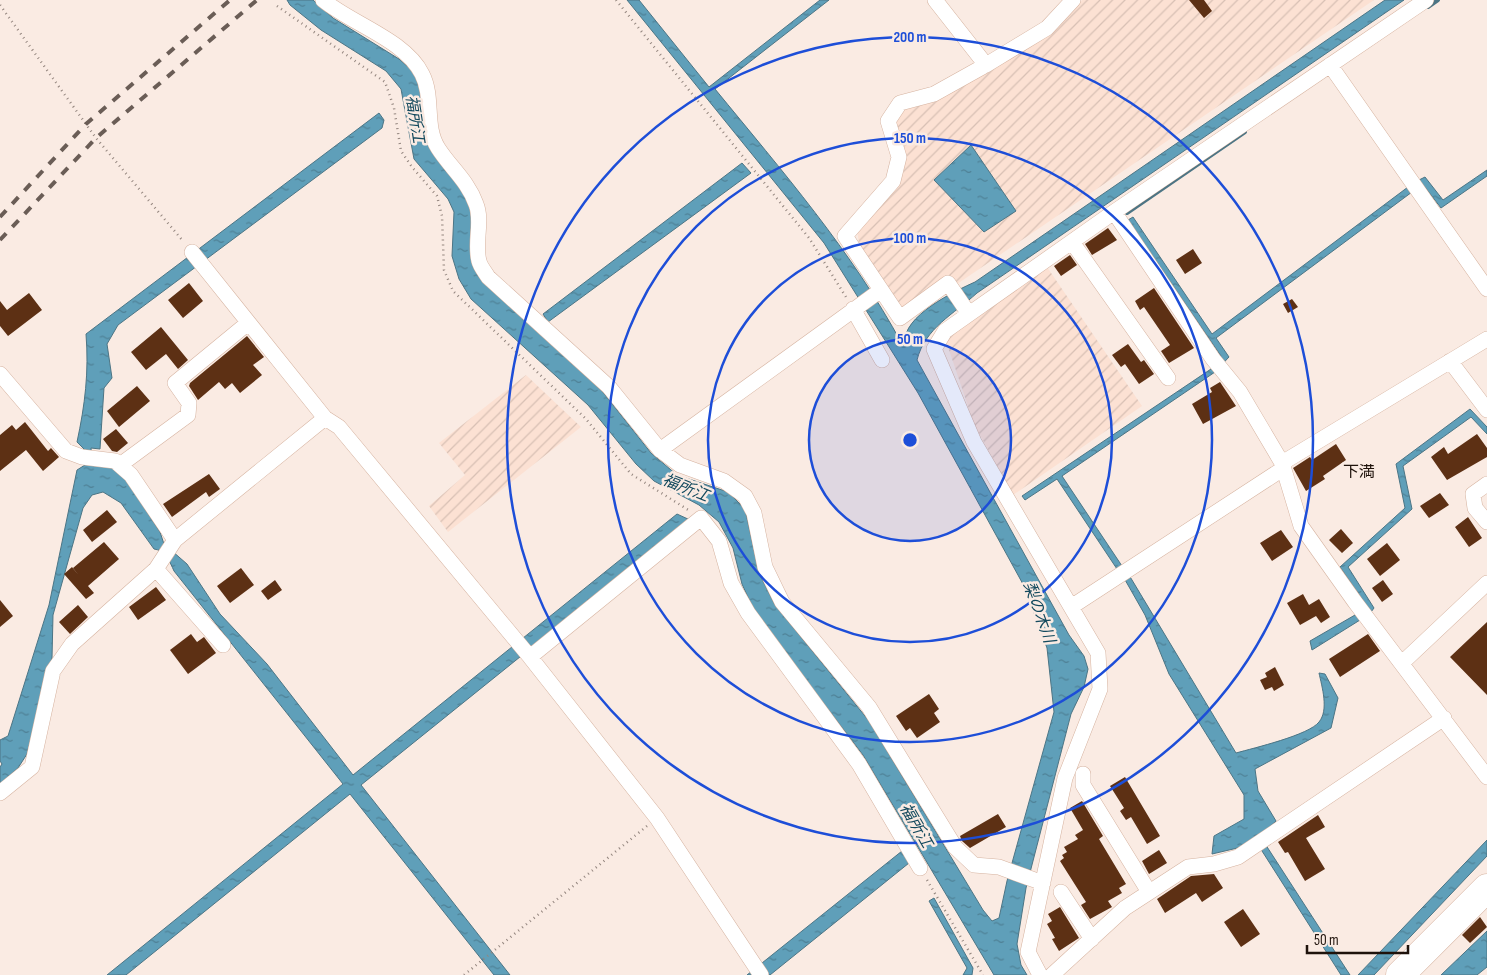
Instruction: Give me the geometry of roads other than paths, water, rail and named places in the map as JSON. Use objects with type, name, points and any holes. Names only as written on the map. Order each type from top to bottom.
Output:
[{"type":"highway","points":[[1400,975],[1487,888]]},
{"type":"street","points":[[323,0],[336,10],[405,51],[422,73],[429,91],[431,130],[437,147],[466,182],[477,205],[479,260],[488,278],[609,387],[660,450],[680,465],[724,480],[745,496],[754,513],[765,567],[782,602],[869,707],[955,847],[974,864],[999,867],[1043,883]]},
{"type":"street","points":[[935,0],[986,65]]},
{"type":"street","points":[[969,314],[948,283],[900,318],[845,236],[893,181],[899,157],[888,121],[900,103],[934,94],[986,65],[1048,28],[1073,0]]},
{"type":"street","points":[[1040,975],[1028,952],[1065,778],[1100,689],[1098,653],[974,442],[934,349],[944,331],[1114,212],[1333,70],[1426,0]]},
{"type":"street","points":[[1333,70],[1487,289]]},
{"type":"street","points":[[1114,212],[1217,364],[1240,392],[1283,468],[1301,526],[1487,777]]},
{"type":"street","points":[[1072,242],[1168,378]]},
{"type":"street","points":[[192,252],[325,418],[339,427],[530,657],[657,818],[758,970]]},
{"type":"street","points":[[660,450],[881,290]]},
{"type":"street","points":[[853,309],[882,360]]},
{"type":"street","points":[[120,465],[188,415],[189,403],[174,384],[248,323]]},
{"type":"street","points":[[1071,607],[1283,468],[1487,339]]},
{"type":"street","points":[[1450,361],[1487,410]]},
{"type":"street","points":[[0,374],[66,451],[88,458],[115,461],[131,475],[173,542]]},
{"type":"street","points":[[3,786],[32,767],[53,671],[72,644],[158,565],[173,542],[325,418]]},
{"type":"street","points":[[1487,484],[1473,494],[1475,508],[1487,522]]},
{"type":"street","points":[[530,657],[701,518],[719,541],[732,583],[748,613],[859,764],[920,868]]},
{"type":"street","points":[[158,565],[224,645]]},
{"type":"street","points":[[1402,663],[1487,583]]},
{"type":"street","points":[[1052,975],[1125,908],[1149,892],[1188,867],[1214,864],[1238,857],[1444,718]]},
{"type":"street","points":[[1083,774],[1083,785],[1149,892]]},
{"type":"street","points":[[1061,892],[1092,939]]},
{"type":"water","points":[[287,0],[313,0],[333,18],[399,59],[415,73],[424,94],[426,137],[472,204],[482,280],[602,391],[651,453],[677,475],[728,492],[745,509],[759,573],[775,605],[869,721],[983,910],[992,921],[999,918],[1007,881],[1054,712],[1047,648],[1024,586],[918,393],[824,243],[627,0],[639,0],[709,87],[820,0],[829,0],[715,89],[839,244],[861,276],[902,344],[905,343],[906,333],[912,323],[931,306],[975,282],[1385,0],[1404,0],[977,293],[933,330],[921,349],[917,360],[1069,635],[1084,656],[1088,669],[1084,687],[1071,714],[1026,888],[1017,944],[1021,965],[1027,975],[994,975],[863,755],[756,615],[742,584],[733,548],[719,522],[699,505],[654,481],[636,464],[588,405],[471,299],[459,279],[452,256],[454,212],[448,199],[414,159],[401,89],[386,71],[321,30],[290,5]]},
{"type":"water","points":[[379,113],[384,120],[382,128],[118,325],[107,344],[112,378],[104,388],[100,449],[91,448],[92,463],[112,468],[125,478],[160,532],[164,544],[187,564],[220,614],[267,664],[353,775],[677,514],[690,520],[361,785],[510,975],[494,975],[350,794],[126,975],[107,975],[343,784],[174,571],[167,557],[154,549],[121,503],[103,492],[92,495],[83,508],[53,615],[52,658],[27,754],[18,768],[0,784],[0,767],[2,764],[0,761],[0,740],[8,736],[49,605],[77,470],[85,465],[84,449],[77,442],[86,388],[86,334]]},
{"type":"water","points":[[971,145],[1016,211],[984,232],[934,180]]},
{"type":"water","points":[[742,163],[751,173],[548,322],[543,314]]},
{"type":"water","points":[[1487,170],[1487,176],[1441,208],[1424,186],[1421,186],[1417,181],[1425,177],[1443,200]]},
{"type":"water","points":[[1408,187],[1412,192],[1216,338],[1229,357],[1215,372],[1062,476],[1122,566],[1117,569],[1057,479],[1025,500],[1022,496],[1211,369],[1221,356],[1128,220],[1133,217],[1212,334]]},
{"type":"water","points":[[1470,409],[1487,427],[1487,434],[1471,417],[1403,466],[1412,509],[1348,567],[1374,608],[1371,612],[1340,567],[1405,508],[1396,464]]},
{"type":"water","points":[[1129,575],[1236,753],[1304,732],[1319,722],[1324,711],[1324,705],[1319,673],[1325,674],[1338,698],[1331,728],[1255,769],[1258,791],[1276,821],[1260,836],[1350,975],[1341,975],[1255,840],[1246,846],[1212,854],[1214,836],[1244,819],[1244,795],[1169,674],[1145,615],[1124,578]]},
{"type":"water","points":[[1355,615],[1360,620],[1312,650],[1310,641]]},
{"type":"water","points":[[1487,840],[1487,856],[1374,975],[1358,975]]},
{"type":"water","points":[[902,851],[909,863],[770,975],[747,975]]},
{"type":"water","points":[[934,898],[973,968],[972,975],[963,975],[967,968],[929,901]]},
{"type":"water","points":[[1487,931],[1487,967],[1477,975],[1441,975]]},
{"type":"waterway","points":[[1428,7],[1438,0]]},
{"type":"waterway","points":[[1127,213],[1245,132]]},
{"type":"railway","points":[[0,217],[86,124],[230,0]]},
{"type":"railway","points":[[0,240],[96,138],[257,0]]},
{"type":"district","name":"下満","points":[[1359,471]]},
{"type":"water label","name":"福所江","points":[[416,119]]},
{"type":"water label","name":"福所江","points":[[686,487]]},
{"type":"water label","name":"梨の木川","points":[[1040,612]]},
{"type":"water label","name":"福所江","points":[[917,825]]}]
